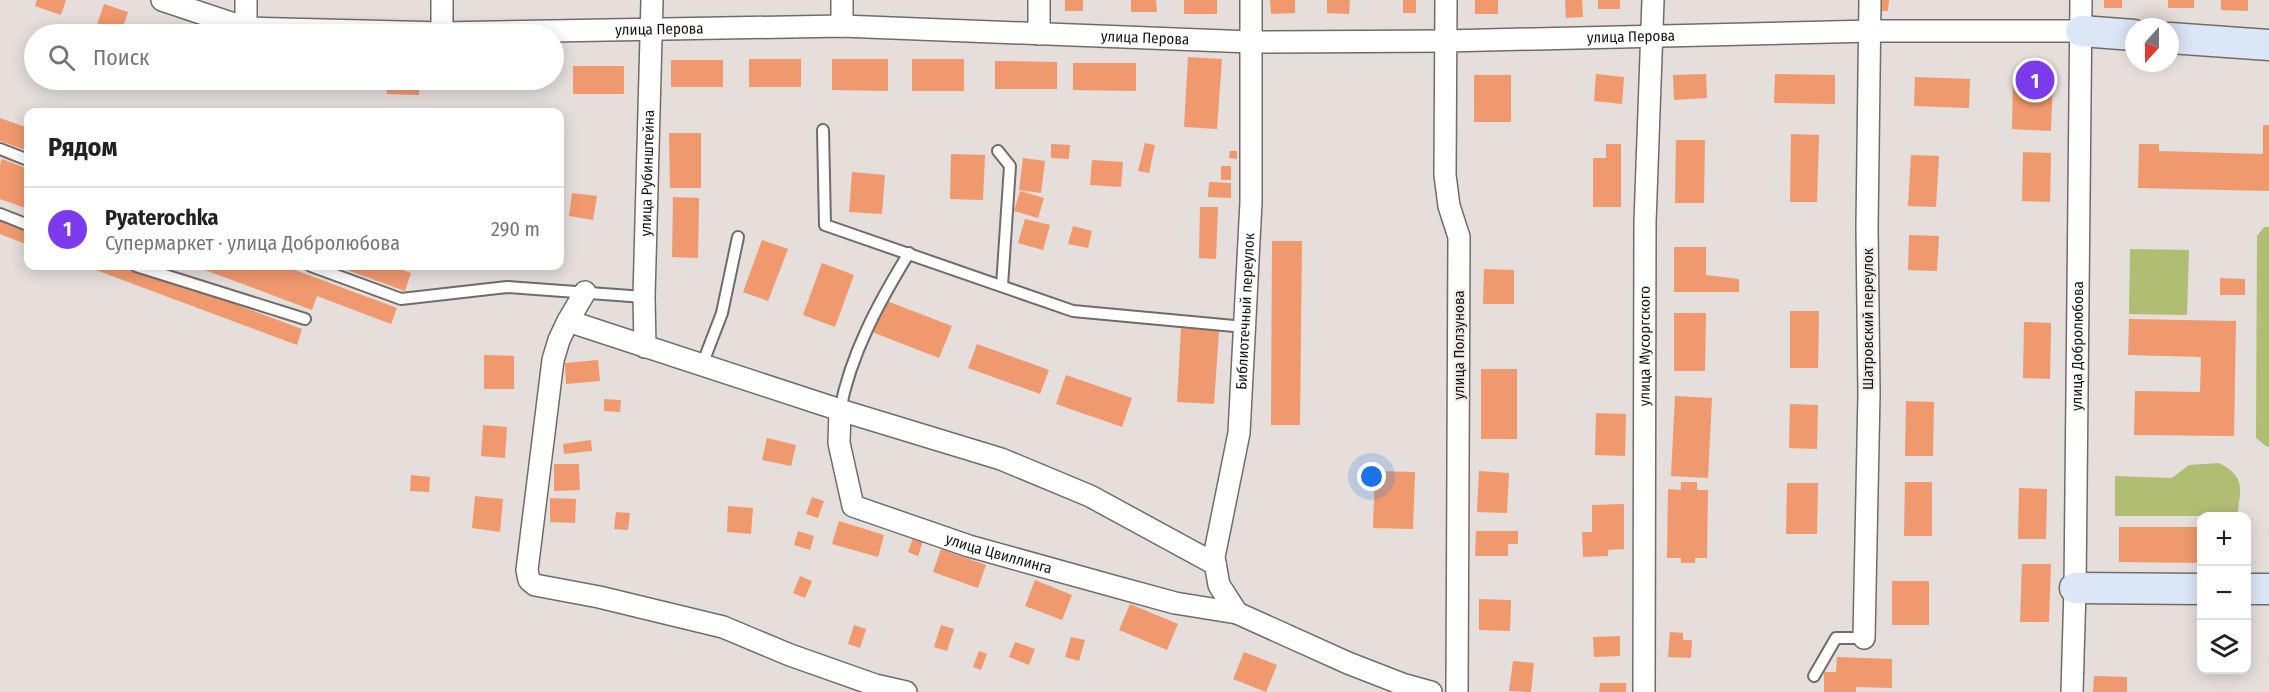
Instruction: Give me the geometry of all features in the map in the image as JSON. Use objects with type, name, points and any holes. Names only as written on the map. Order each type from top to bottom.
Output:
[{"type":"street","name":"улица Перова","points":[[162,0],[234,24]]},
{"type":"street","points":[[246,0],[246,24]]},
{"type":"street","points":[[442,0],[442,24]]},
{"type":"street","name":"улица Рубинштейна","points":[[645,347],[644,297],[652,0]]},
{"type":"street","points":[[842,0],[842,26]]},
{"type":"street","points":[[1039,0],[1039,34]]},
{"type":"street","name":"Библиотечный переулок","points":[[1237,613],[1219,585],[1214,557],[1239,433],[1251,202],[1251,0]]},
{"type":"street","name":"улица Ползунова","points":[[1446,0],[1445,175],[1449,206],[1459,237],[1456,692]]},
{"type":"street","name":"улица Мусоргского","points":[[1644,692],[1646,222],[1653,0]]},
{"type":"street","name":"Шатровский переулок","points":[[1864,638],[1869,394],[1867,227],[1872,31],[1870,0]]},
{"type":"street","name":"улица Добролюбова","points":[[2072,692],[2081,0]]},
{"type":"street","name":"улица Перова","points":[[564,30],[842,26],[1251,42],[1872,31],[2081,31],[2125,34]]},
{"type":"street","points":[[2179,39],[2269,45]]},
{"type":"street","points":[[585,292],[559,340],[553,360],[526,570],[529,579],[535,585],[599,597],[723,627],[790,655],[874,685],[906,692]]},
{"type":"street","points":[[568,321],[840,410],[1001,459],[1090,496],[1215,564]]},
{"type":"street","name":"улица Цвиллинга","points":[[840,410],[839,443],[853,506],[969,546],[1175,603],[1237,613],[1348,663],[1402,684],[1431,692]]},
{"type":"street","points":[[2075,588],[2197,589]]},
{"type":"street","points":[[2251,589],[2269,590]]},
{"type":"lane","points":[[823,130],[825,225],[1073,311],[1245,327]]},
{"type":"lane","points":[[0,149],[24,158]]},
{"type":"lane","points":[[998,151],[1010,166],[1002,286]]},
{"type":"lane","points":[[0,214],[24,223]]},
{"type":"lane","points":[[702,365],[722,313],[738,237]]},
{"type":"lane","points":[[840,410],[846,379],[877,308],[909,253]]},
{"type":"lane","points":[[153,270],[305,319]]},
{"type":"lane","points":[[322,270],[401,299],[507,287],[644,297]]},
{"type":"lane","points":[[1814,676],[1836,638],[1864,638]]},
{"type":"green space","points":[[2264,227],[2269,227],[2269,447],[2256,438],[2257,236]]},
{"type":"green space","points":[[2130,249],[2189,250],[2187,315],[2129,314]]},
{"type":"green space","points":[[2219,463],[2234,473],[2240,485],[2238,512],[2197,512],[2197,516],[2115,516],[2115,476],[2172,478],[2189,465]]},
{"type":"building","points":[[37,0],[66,0],[61,15],[35,6]]},
{"type":"building","points":[[1065,0],[1083,0],[1083,11],[1065,11]]},
{"type":"building","points":[[1131,0],[1156,0],[1157,12],[1131,12]]},
{"type":"building","points":[[1184,0],[1217,0],[1217,14],[1184,14]]},
{"type":"building","points":[[1270,0],[1295,0],[1295,13],[1271,14]]},
{"type":"building","points":[[1327,0],[1350,0],[1349,14],[1327,13]]},
{"type":"building","points":[[1403,0],[1416,0],[1416,13],[1403,13]]},
{"type":"building","points":[[1475,0],[1498,0],[1498,14],[1475,14]]},
{"type":"building","points":[[1565,0],[1582,0],[1583,17],[1566,18]]},
{"type":"building","points":[[1598,0],[1620,0],[1620,9],[1598,9]]},
{"type":"building","points":[[1871,0],[1889,0],[1888,11],[1871,11]]},
{"type":"building","points":[[2104,0],[2122,0],[2122,8],[2104,8]]},
{"type":"building","points":[[2168,0],[2194,0],[2194,8],[2168,8]]},
{"type":"building","points":[[2221,0],[2248,0],[2248,11],[2221,10]]},
{"type":"building","points":[[104,4],[128,12],[124,24],[97,24]]},
{"type":"building","points":[[1188,57],[1222,59],[1217,129],[1184,127]]},
{"type":"building","points":[[749,59],[801,59],[801,87],[749,87]]},
{"type":"building","points":[[832,59],[888,59],[888,91],[832,90]]},
{"type":"building","points":[[912,59],[964,59],[964,91],[912,91]]},
{"type":"building","points":[[671,60],[723,60],[723,87],[671,87]]},
{"type":"building","points":[[995,61],[1057,62],[1057,89],[995,89]]},
{"type":"building","points":[[1073,63],[1136,63],[1136,91],[1073,90]]},
{"type":"building","points":[[573,66],[624,66],[624,94],[573,94]]},
{"type":"building","points":[[1596,74],[1624,77],[1622,104],[1594,101]]},
{"type":"building","points":[[1706,74],[1707,98],[1674,100],[1673,75]]},
{"type":"building","points":[[1775,74],[1835,75],[1835,104],[1774,103]]},
{"type":"building","points":[[1474,75],[1511,75],[1511,122],[1474,122]]},
{"type":"building","points":[[2013,75],[2053,76],[2051,131],[2012,129]]},
{"type":"building","points":[[1915,77],[1970,79],[1969,108],[1914,106]]},
{"type":"building","points":[[387,90],[419,90],[419,95],[387,94]]},
{"type":"building","points":[[0,118],[24,127],[24,150],[0,141]]},
{"type":"building","points":[[2263,125],[2269,125],[2269,191],[2138,188],[2139,144],[2159,144],[2159,151],[2263,154]]},
{"type":"building","points":[[669,133],[701,133],[701,188],[670,188]]},
{"type":"building","points":[[1791,134],[1819,135],[1817,202],[1790,202]]},
{"type":"building","points":[[1676,140],[1705,140],[1704,203],[1675,203]]},
{"type":"building","points":[[1145,143],[1155,145],[1149,173],[1138,171]]},
{"type":"building","points":[[1051,144],[1070,145],[1069,159],[1051,158]]},
{"type":"building","points":[[1606,144],[1621,144],[1621,207],[1593,207],[1593,158],[1606,158]]},
{"type":"building","points":[[1230,151],[1237,151],[1237,159],[1229,158]]},
{"type":"building","points":[[2023,152],[2051,153],[2050,202],[2022,201]]},
{"type":"building","points":[[951,154],[985,155],[983,200],[950,199]]},
{"type":"building","points":[[1911,155],[1939,156],[1936,207],[1908,206]]},
{"type":"building","points":[[1023,158],[1045,161],[1041,193],[1019,190]]},
{"type":"building","points":[[2,159],[24,167],[24,208],[0,199]]},
{"type":"building","points":[[1092,160],[1123,162],[1121,187],[1090,185]]},
{"type":"building","points":[[1221,166],[1231,166],[1231,180],[1221,180]]},
{"type":"building","points":[[852,172],[885,175],[882,214],[849,212]]},
{"type":"building","points":[[1209,182],[1231,183],[1231,198],[1208,197]]},
{"type":"building","points":[[1020,191],[1044,198],[1038,218],[1014,211]]},
{"type":"building","points":[[572,193],[597,196],[593,220],[569,216]]},
{"type":"building","points":[[673,197],[699,198],[698,258],[672,257]]},
{"type":"building","points":[[1200,207],[1218,207],[1216,259],[1199,258]]},
{"type":"building","points":[[0,216],[24,225],[24,243],[0,234]]},
{"type":"building","points":[[1025,219],[1050,225],[1043,250],[1018,243]]},
{"type":"building","points":[[1073,226],[1092,231],[1088,248],[1068,244]]},
{"type":"building","points":[[1909,235],[1939,236],[1937,271],[1908,270]]},
{"type":"building","points":[[762,240],[788,249],[768,301],[743,292]]},
{"type":"building","points":[[1272,241],[1302,241],[1300,425],[1271,425]]},
{"type":"building","points":[[1674,247],[1706,247],[1706,275],[1739,279],[1739,292],[1674,292]]},
{"type":"building","points":[[822,263],[854,275],[835,327],[803,315]]},
{"type":"building","points":[[1484,269],[1514,270],[1514,304],[1483,304]]},
{"type":"building","points":[[96,270],[143,270],[302,329],[297,345]]},
{"type":"building","points":[[205,270],[295,270],[397,308],[391,324],[317,296],[312,310]]},
{"type":"building","points":[[347,270],[402,270],[411,273],[405,291]]},
{"type":"building","points":[[2220,278],[2245,279],[2245,295],[2220,295]]},
{"type":"building","points":[[884,300],[952,326],[939,358],[872,332]]},
{"type":"building","points":[[1790,311],[1819,311],[1818,368],[1790,368]]},
{"type":"building","points":[[1674,313],[1706,313],[1705,371],[1674,371]]},
{"type":"building","points":[[2129,319],[2236,321],[2234,436],[2134,435],[2135,391],[2200,392],[2201,357],[2128,355]]},
{"type":"building","points":[[2024,322],[2051,323],[2050,379],[2023,378]]},
{"type":"building","points":[[1181,328],[1219,331],[1214,404],[1177,402]]},
{"type":"building","points":[[977,344],[1049,370],[1040,394],[968,368]]},
{"type":"building","points":[[484,355],[514,356],[514,389],[484,389]]},
{"type":"building","points":[[598,360],[600,381],[566,384],[565,363]]},
{"type":"building","points":[[1481,369],[1517,369],[1517,439],[1481,439]]},
{"type":"building","points":[[1066,375],[1132,398],[1122,427],[1056,404]]},
{"type":"building","points":[[1675,396],[1712,398],[1708,478],[1671,476]]},
{"type":"building","points":[[604,399],[621,400],[620,412],[604,411]]},
{"type":"building","points":[[1906,401],[1934,402],[1933,456],[1905,456]]},
{"type":"building","points":[[1790,404],[1818,405],[1817,449],[1789,448]]},
{"type":"building","points":[[1596,413],[1626,414],[1625,456],[1595,455]]},
{"type":"building","points":[[483,425],[507,427],[505,458],[481,456]]},
{"type":"building","points":[[767,438],[796,445],[791,466],[762,460]]},
{"type":"building","points":[[591,440],[592,451],[564,454],[563,444]]},
{"type":"building","points":[[554,464],[579,464],[580,490],[554,491]]},
{"type":"building","points":[[1375,471],[1415,472],[1413,529],[1373,528]]},
{"type":"building","points":[[1479,471],[1509,473],[1507,513],[1477,512]]},
{"type":"building","points":[[411,475],[430,477],[429,492],[410,491]]},
{"type":"building","points":[[1681,482],[1697,482],[1697,490],[1708,490],[1707,558],[1695,558],[1695,563],[1681,563],[1681,558],[1667,558],[1668,489],[1681,490]]},
{"type":"building","points":[[1905,482],[1932,482],[1932,536],[1904,536]]},
{"type":"building","points":[[1787,483],[1818,483],[1817,534],[1786,534]]},
{"type":"building","points":[[2019,488],[2047,489],[2046,539],[2018,539]]},
{"type":"building","points":[[475,496],[503,499],[500,532],[472,528]]},
{"type":"building","points":[[812,497],[824,501],[818,518],[806,514]]},
{"type":"building","points":[[550,498],[576,499],[575,523],[550,522]]},
{"type":"building","points":[[1624,504],[1624,549],[1608,550],[1608,556],[1583,557],[1582,532],[1592,532],[1592,505]]},
{"type":"building","points":[[728,506],[753,508],[751,534],[727,532]]},
{"type":"building","points":[[616,512],[630,513],[628,530],[614,529]]},
{"type":"building","points":[[839,521],[884,535],[878,557],[832,544]]},
{"type":"building","points":[[2119,527],[2197,527],[2197,563],[2119,562]]},
{"type":"building","points":[[798,531],[814,536],[810,550],[794,545]]},
{"type":"building","points":[[1476,531],[1518,531],[1518,544],[1508,544],[1508,556],[1475,556]]},
{"type":"building","points":[[915,532],[925,535],[918,556],[908,552]]},
{"type":"building","points":[[941,549],[986,565],[978,588],[933,572]]},
{"type":"building","points":[[2022,564],[2051,564],[2049,622],[2020,622]]},
{"type":"building","points":[[800,576],[812,581],[805,598],[793,593]]},
{"type":"building","points":[[1035,580],[1072,595],[1062,620],[1025,606]]},
{"type":"building","points":[[1892,581],[1929,581],[1929,625],[1892,625]]},
{"type":"building","points":[[1479,599],[1511,600],[1510,631],[1479,630]]},
{"type":"building","points":[[1130,604],[1178,624],[1167,650],[1119,630]]},
{"type":"building","points":[[854,625],[866,629],[860,648],[848,644]]},
{"type":"building","points":[[941,625],[954,629],[947,651],[934,647]]},
{"type":"building","points":[[1670,632],[1683,633],[1683,640],[1692,640],[1691,658],[1668,657]]},
{"type":"building","points":[[1620,636],[1620,656],[1594,657],[1593,637]]},
{"type":"building","points":[[1071,637],[1085,640],[1079,661],[1065,657]]},
{"type":"building","points":[[1015,642],[1035,649],[1029,665],[1009,657]]},
{"type":"building","points":[[979,651],[987,654],[981,670],[973,667]]},
{"type":"building","points":[[1244,652],[1277,665],[1266,692],[1233,679]]},
{"type":"building","points":[[1837,657],[1892,659],[1892,688],[1856,687],[1856,692],[1824,692],[1824,672],[1836,672]]},
{"type":"building","points":[[1513,661],[1534,663],[1531,692],[1509,691]]},
{"type":"building","points":[[2094,676],[2127,677],[2127,692],[2093,692]]},
{"type":"building","points":[[1600,683],[1626,683],[1626,692],[1599,692]]},
{"type":"place","name":"Pyaterochka","points":[[2035,80]]}]
